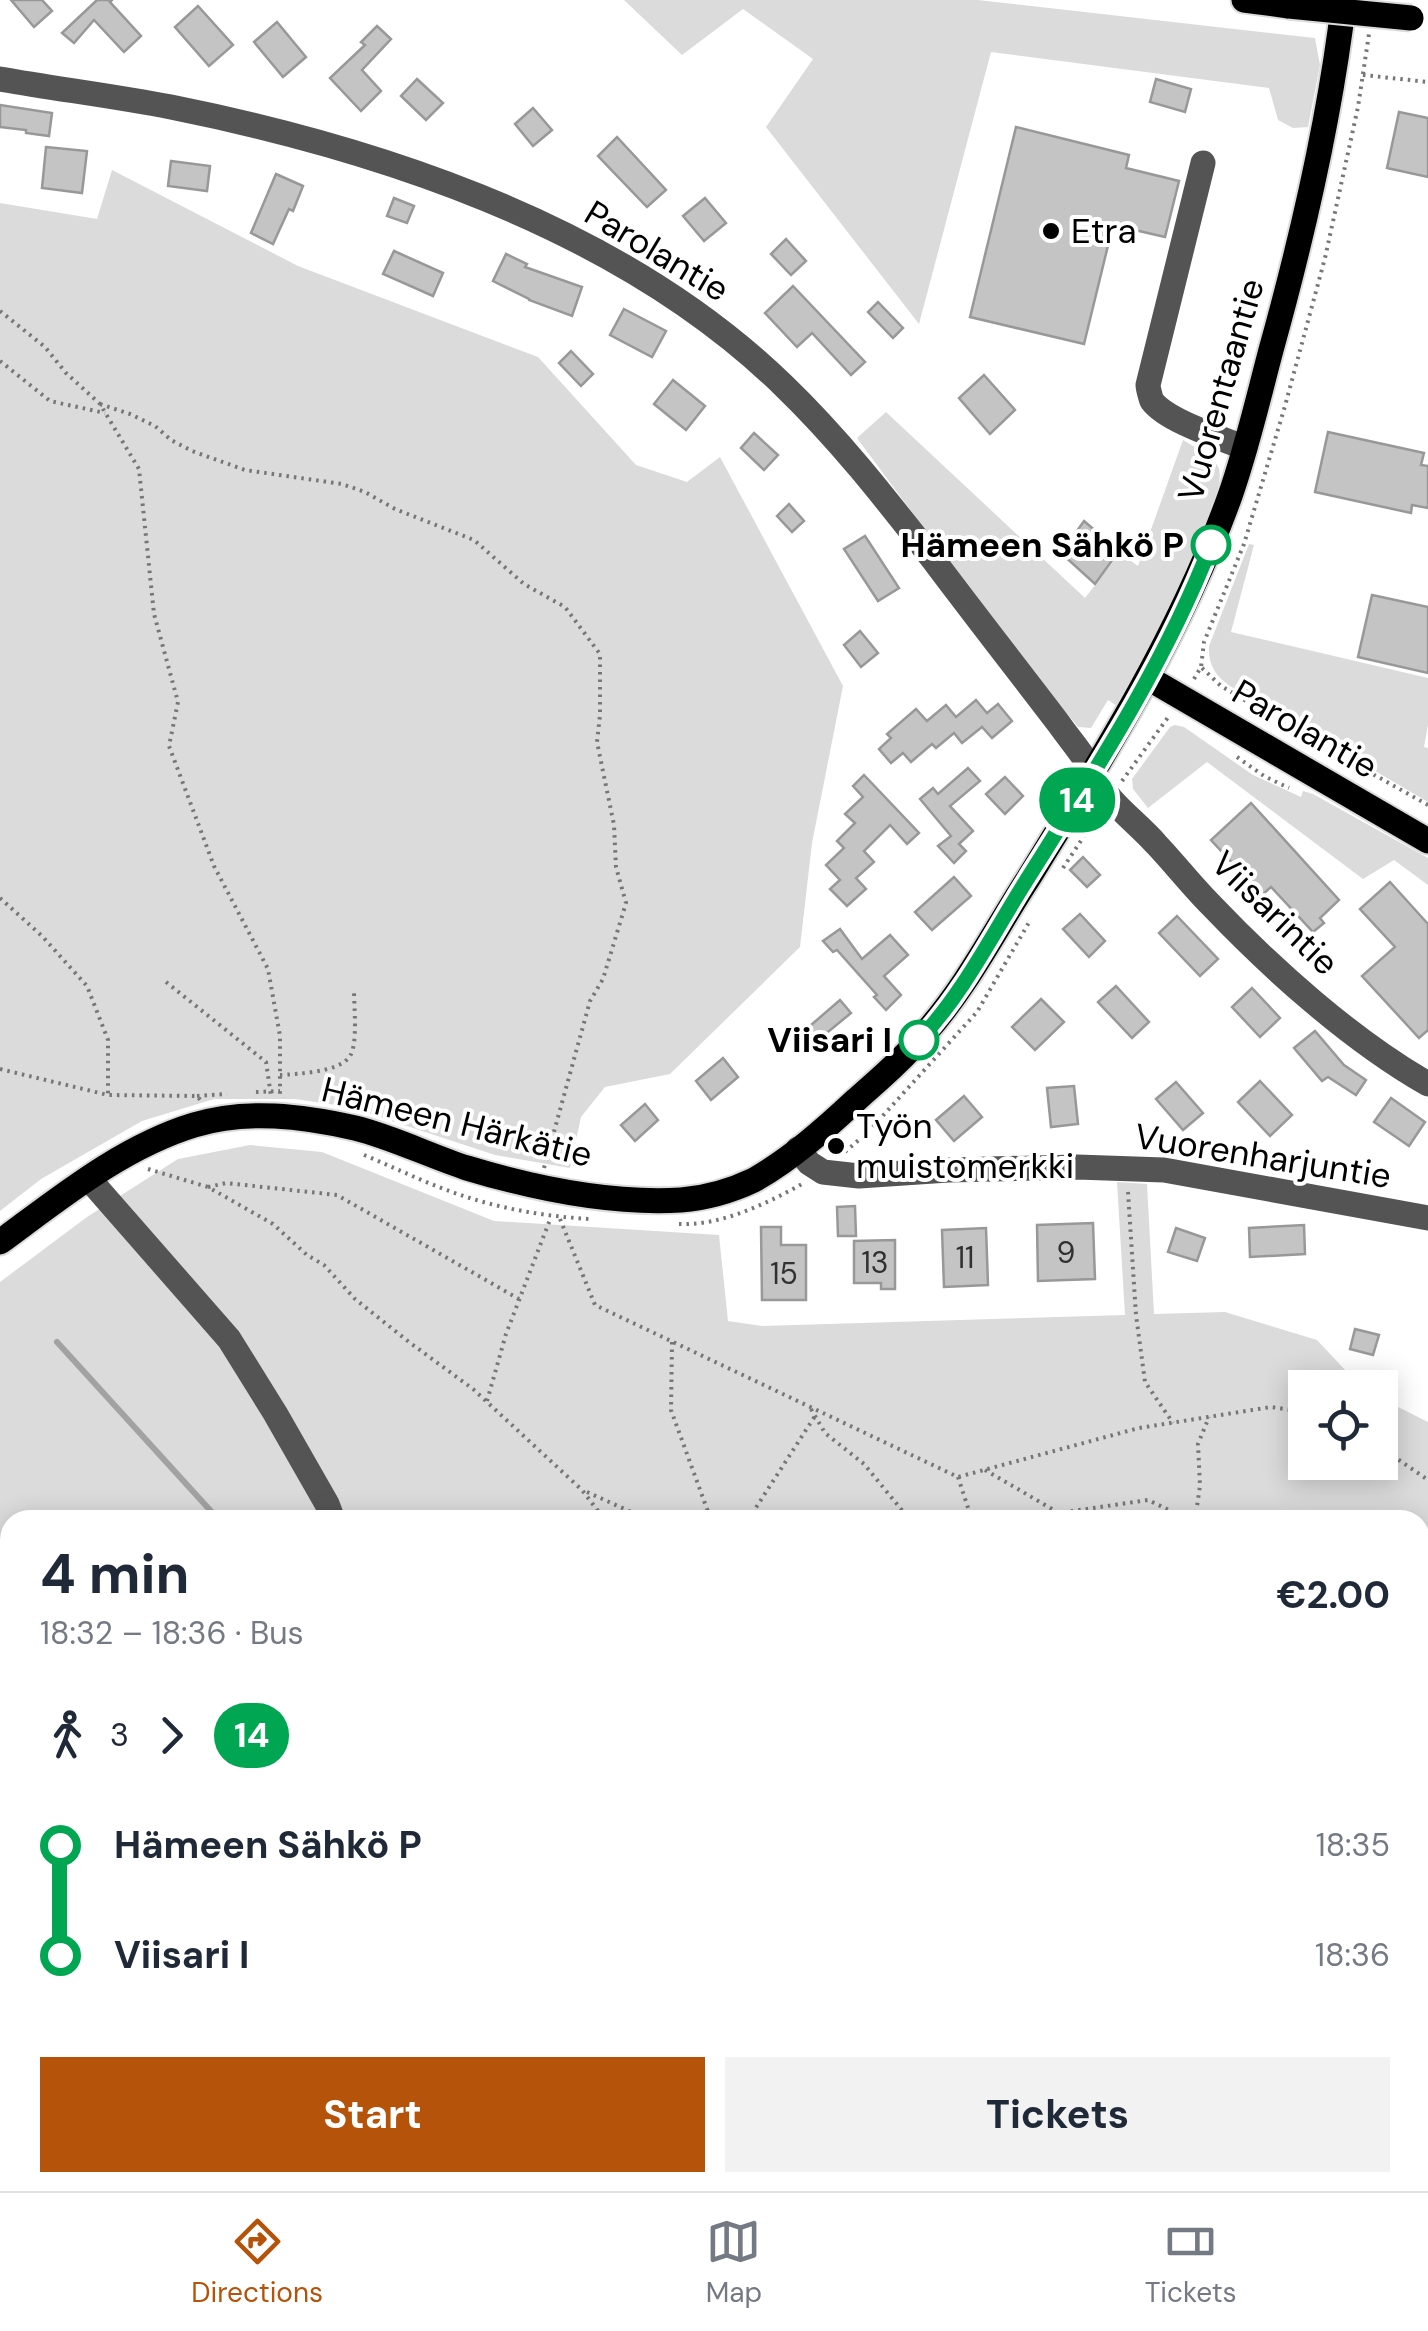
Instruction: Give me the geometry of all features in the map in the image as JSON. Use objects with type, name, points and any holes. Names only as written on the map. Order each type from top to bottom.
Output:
[{"type":"main road","points":[[1244,0],[1419,19]]},
{"type":"main road","name":"Vuorentaantie","points":[[798,1149],[897,1064],[955,997],[1094,772],[1148,678],[1201,571],[1245,448],[1298,252],[1330,102],[1344,0]]},
{"type":"main road","name":"Parolantie","points":[[1148,678],[1428,841]]},
{"type":"main road","name":"Hämeen Härkätie","points":[[0,1242],[88,1178],[166,1135],[220,1119],[276,1115],[357,1129],[503,1178],[558,1190],[626,1198],[678,1200],[709,1196],[756,1178],[798,1149]]},
{"type":"street","name":"Parolantie","points":[[0,78],[168,106],[333,146],[416,173],[519,214],[639,275],[738,345],[825,427],[899,516],[1094,772]]},
{"type":"street","points":[[1203,163],[1148,386],[1152,400],[1166,412],[1245,448]]},
{"type":"street","name":"Viisarintie","points":[[1094,772],[1110,798],[1273,966],[1400,1068],[1428,1084]]},
{"type":"street","name":"Vuorenharjuntie","points":[[798,1149],[808,1164],[823,1172],[859,1176],[948,1170],[1164,1170],[1428,1218]]},
{"type":"street","points":[[88,1178],[229,1339],[276,1413],[329,1510]]},
{"type":"path","points":[[1363,75],[1428,82]]},
{"type":"path","points":[[0,311],[45,347],[100,404],[139,469],[154,614],[178,702],[169,746],[214,866],[268,968],[280,1036],[280,1099],[276,1115]]},
{"type":"path","points":[[0,361],[50,401],[105,413]]},
{"type":"path","points":[[100,404],[155,426],[192,451],[245,470],[342,484],[474,540],[524,584],[565,607],[600,654],[597,742],[614,826],[616,867],[626,903],[604,979],[590,1001],[545,1159],[548,1178],[558,1190]]},
{"type":"path","name":"Parolantie","points":[[1201,667],[1222,686],[1428,805]]},
{"type":"path","points":[[0,898],[42,936],[87,986],[108,1040],[108,1095]]},
{"type":"path","points":[[166,982],[266,1062],[276,1115]]},
{"type":"path","points":[[280,1075],[325,1070],[346,1061],[353,1053],[354,991]]},
{"type":"path","points":[[0,1069],[108,1095],[197,1096],[220,1119]]},
{"type":"path","points":[[139,1166],[208,1187],[273,1224],[307,1255],[324,1264],[355,1299],[487,1401],[582,1490],[597,1510]]},
{"type":"path","points":[[1127,1169],[1136,1315],[1145,1382],[1172,1423]]},
{"type":"path","points":[[208,1187],[226,1182],[337,1195],[520,1299]]},
{"type":"path","points":[[487,1401],[506,1334],[551,1216]]},
{"type":"path","points":[[559,1217],[594,1305],[958,1477],[1139,1428],[1272,1407],[1288,1409]]},
{"type":"path","points":[[672,1342],[671,1410],[708,1510]]},
{"type":"path","points":[[810,1407],[825,1432],[864,1464],[902,1510]]},
{"type":"path","points":[[754,1510],[815,1416]]},
{"type":"path","points":[[1194,1510],[1200,1486],[1198,1444],[1209,1417]]},
{"type":"path","points":[[1398,1459],[1428,1480]]},
{"type":"path","points":[[985,1470],[1056,1510]]},
{"type":"path","points":[[958,1477],[969,1510]]},
{"type":"path","points":[[582,1490],[627,1510]]},
{"type":"path","points":[[1075,1510],[1148,1500],[1170,1510]]},
{"type":"shaded area","points":[[624,0],[978,0],[1315,38],[1320,65],[1308,127],[1293,128],[1278,120],[1269,88],[991,52],[919,324],[766,127],[813,59],[743,9],[682,55]]},
{"type":"shaded area","points":[[112,170],[298,266],[538,357],[636,465],[687,482],[720,457],[843,686],[812,843],[800,947],[670,1074],[605,1087],[581,1117],[570,1168],[495,1155],[349,1107],[295,1099],[214,1099],[142,1121],[41,1179],[0,1211],[0,203],[97,219]]},
{"type":"shaded area","points":[[886,412],[1085,598],[1120,553],[1138,566],[1183,440],[1217,464],[1218,487],[1210,514],[1179,586],[1117,706],[1108,700],[1091,728],[1078,727],[1012,647],[857,438]]},
{"type":"shaded area","points":[[1249,544],[1254,545],[1231,632],[1428,678],[1424,747],[1428,748],[1428,802],[1230,686],[1216,674],[1209,646]]},
{"type":"shaded area","points":[[1175,725],[1184,727],[1253,775],[1301,797],[1303,791],[1313,794],[1428,858],[1428,885],[1394,860],[1363,879],[1207,762],[1148,808],[1133,789],[1132,779]]},
{"type":"shaded area","points":[[250,1145],[322,1152],[494,1221],[719,1235],[728,1321],[762,1326],[1125,1315],[1117,1182],[1147,1184],[1154,1314],[1225,1312],[1317,1340],[1345,1370],[1288,1370],[1288,1480],[1398,1480],[1398,1407],[1428,1422],[1428,1510],[0,1510],[0,1282],[87,1217],[178,1159]]},
{"type":"building","points":[[11,0],[42,0],[52,11],[34,27]]},
{"type":"building","points":[[97,0],[112,0],[141,36],[124,52],[94,20],[74,43],[62,33]]},
{"type":"building","points":[[198,6],[233,45],[209,66],[175,27]]},
{"type":"building","points":[[277,22],[306,57],[283,77],[254,42]]},
{"type":"building","points":[[377,26],[391,39],[362,70],[381,91],[361,111],[330,78],[365,45],[361,42]]},
{"type":"building","points":[[417,79],[443,103],[426,120],[401,96]]},
{"type":"building","points":[[1156,79],[1191,89],[1185,112],[1150,102]]},
{"type":"building","points":[[0,105],[52,113],[49,136],[0,127]]},
{"type":"building","points":[[533,108],[552,130],[533,146],[515,124]]},
{"type":"building","points":[[1399,112],[1428,118],[1428,177],[1387,168]]},
{"type":"building","name":"Etra","points":[[1016,127],[1129,155],[1126,168],[1179,181],[1165,237],[1113,225],[1084,344],[970,317]]},
{"type":"building","points":[[617,137],[666,190],[647,207],[598,156]]},
{"type":"building","points":[[46,147],[87,151],[82,193],[42,188]]},
{"type":"building","points":[[171,161],[210,166],[207,191],[168,186]]},
{"type":"building","points":[[276,174],[303,186],[273,244],[251,233]]},
{"type":"building","points":[[394,198],[414,206],[407,223],[387,216]]},
{"type":"building","points":[[705,198],[726,223],[704,241],[683,216]]},
{"type":"building","points":[[786,239],[806,261],[791,275],[771,254]]},
{"type":"building","points":[[394,251],[443,273],[433,296],[383,274]]},
{"type":"building","points":[[506,254],[527,264],[525,267],[582,287],[572,316],[493,281]]},
{"type":"building","points":[[793,286],[865,362],[851,375],[812,333],[797,347],[765,313]]},
{"type":"building","points":[[878,302],[903,328],[893,338],[868,312]]},
{"type":"building","points":[[624,309],[666,331],[652,357],[610,335]]},
{"type":"building","points":[[571,351],[593,374],[581,386],[559,363]]},
{"type":"building","points":[[984,375],[1015,410],[990,434],[959,398]]},
{"type":"building","points":[[673,380],[705,406],[686,430],[654,404]]},
{"type":"building","points":[[1328,432],[1424,453],[1421,465],[1428,466],[1428,508],[1412,505],[1411,513],[1315,492]]},
{"type":"building","points":[[754,433],[778,455],[764,470],[741,448]]},
{"type":"building","points":[[789,504],[804,521],[792,532],[777,516]]},
{"type":"building","points":[[1084,521],[1119,551],[1095,584],[1061,553]]},
{"type":"building","points":[[865,536],[899,588],[878,601],[844,549]]},
{"type":"building","points":[[1372,595],[1428,607],[1428,673],[1358,657]]},
{"type":"building","points":[[860,631],[878,653],[861,667],[844,645]]},
{"type":"building","points":[[976,700],[987,713],[998,704],[1012,721],[992,738],[982,727],[962,743],[954,733],[936,748],[932,744],[911,762],[903,753],[891,763],[879,749],[891,738],[887,734],[916,709],[927,721],[946,705],[956,717]]},
{"type":"building","points":[[968,768],[980,781],[950,806],[973,831],[959,844],[966,851],[954,863],[938,846],[951,836],[920,799],[933,788],[938,794]]},
{"type":"building","points":[[864,775],[919,833],[907,844],[890,825],[864,851],[874,862],[856,878],[866,889],[847,906],[830,889],[840,880],[826,865],[844,848],[837,841],[855,823],[845,814],[863,797],[853,786]]},
{"type":"building","points":[[1005,777],[1023,796],[1005,814],[986,794]]},
{"type":"building","points":[[1251,803],[1339,900],[1320,918],[1324,923],[1313,932],[1271,887],[1262,895],[1211,840]]},
{"type":"building","points":[[1083,857],[1100,875],[1087,887],[1070,870]]},
{"type":"building","points":[[954,877],[971,896],[932,930],[915,912]]},
{"type":"building","points":[[1390,882],[1428,924],[1428,1030],[1419,1038],[1362,976],[1395,947],[1360,909]]},
{"type":"building","points":[[1080,914],[1105,941],[1089,957],[1063,929]]},
{"type":"building","points":[[1177,916],[1218,959],[1200,976],[1159,933]]},
{"type":"building","points":[[840,929],[862,959],[890,935],[908,955],[884,976],[901,995],[886,1010],[837,950],[833,952],[823,941]]},
{"type":"building","points":[[1116,986],[1149,1022],[1132,1038],[1098,1002]]},
{"type":"building","points":[[1252,988],[1280,1018],[1260,1037],[1232,1007]]},
{"type":"building","points":[[1041,999],[1064,1022],[1035,1050],[1012,1027]]},
{"type":"building","points":[[840,1000],[851,1013],[806,1050],[796,1038]]},
{"type":"building","points":[[1315,1031],[1344,1065],[1366,1080],[1356,1095],[1328,1077],[1322,1081],[1294,1048]]},
{"type":"building","points":[[723,1058],[738,1077],[711,1100],[696,1081]]},
{"type":"building","points":[[1260,1081],[1292,1115],[1270,1136],[1238,1102]]},
{"type":"building","points":[[1176,1082],[1203,1113],[1183,1130],[1156,1099]]},
{"type":"building","points":[[1074,1086],[1078,1124],[1051,1127],[1047,1088]]},
{"type":"building","points":[[964,1096],[982,1117],[954,1141],[936,1120]]},
{"type":"building","points":[[1391,1098],[1425,1122],[1409,1146],[1374,1122]]},
{"type":"building","points":[[645,1104],[658,1120],[635,1141],[621,1125]]},
{"type":"building","points":[[855,1206],[856,1236],[838,1236],[837,1207]]},
{"type":"building","points":[[1093,1223],[1095,1279],[1038,1281],[1037,1225]]},
{"type":"building","points":[[1304,1225],[1305,1254],[1250,1257],[1249,1228]]},
{"type":"building","points":[[761,1227],[781,1227],[781,1245],[806,1245],[806,1300],[762,1300]]},
{"type":"building","points":[[986,1228],[988,1285],[944,1287],[942,1230]]},
{"type":"building","points":[[1176,1228],[1205,1238],[1197,1261],[1168,1252]]},
{"type":"building","points":[[895,1240],[895,1289],[881,1289],[881,1283],[854,1283],[854,1241]]},
{"type":"building","points":[[1355,1329],[1379,1335],[1373,1355],[1350,1349]]},
{"type":"waterway","points":[[57,1342],[210,1510]]},
{"type":"bus line","name":"14","points":[[919,1040],[955,997],[1080,796],[1148,678],[1211,545]]},
{"type":"place","name":"Etra","points":[[1051,231]]},
{"type":"place","name":"Hämeen Sähkö P","points":[[1211,545]]},
{"type":"place","name":"Viisari I","points":[[919,1040]]},
{"type":"place","name":"Työn muistomerkki","points":[[836,1146]]}]
